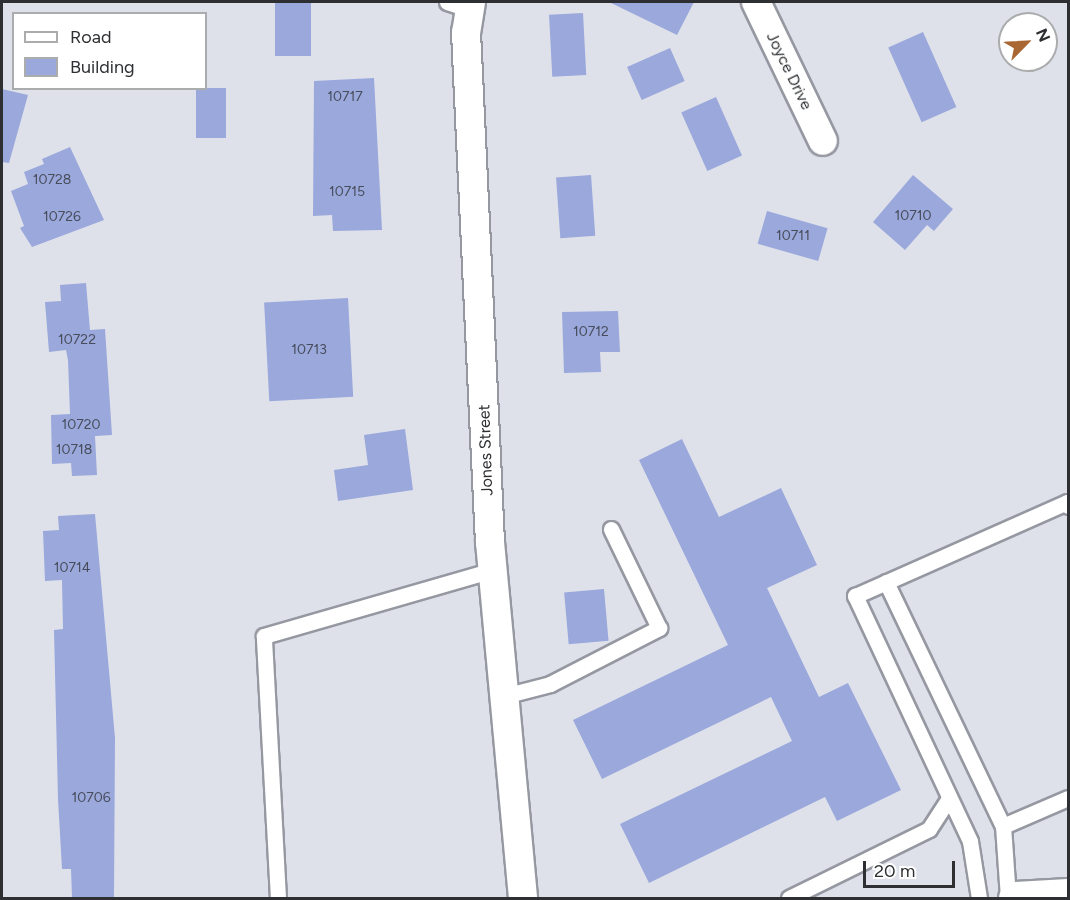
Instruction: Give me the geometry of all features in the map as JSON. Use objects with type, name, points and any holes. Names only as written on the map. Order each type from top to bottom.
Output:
[{"type":"street","name":"Joyce Drive","points":[[756,2],[823,141]]},
{"type":"street","name":"Jones Street","points":[[462,4],[492,570],[523,898]]},
{"type":"street","points":[[1015,898],[1068,895]]},
{"type":"lane","points":[[980,898],[970,841],[855,597],[1067,502],[1068,506]]},
{"type":"lane","points":[[504,696],[550,684],[659,628],[611,529]]},
{"type":"lane","points":[[278,898],[264,636],[492,570]]},
{"type":"lane","points":[[886,582],[1003,826],[1008,898]]},
{"type":"lane","points":[[789,898],[930,829],[950,798]]},
{"type":"lane","points":[[1003,826],[1068,798]]},
{"type":"building","points":[[275,2],[311,2],[311,56],[275,56]]},
{"type":"building","points":[[609,2],[694,2],[677,35]]},
{"type":"building","points":[[583,13],[586,75],[552,77],[549,15]]},
{"type":"building","points":[[923,32],[956,107],[922,122],[888,47]]},
{"type":"building","points":[[670,48],[685,81],[642,100],[627,67]]},
{"type":"building","points":[[374,78],[382,230],[333,231],[332,215],[313,216],[314,81]]},
{"type":"building","points":[[226,88],[226,138],[196,138],[196,90]]},
{"type":"building","points":[[2,89],[28,95],[9,163],[2,162]]},
{"type":"building","points":[[716,97],[742,155],[707,171],[681,112]]},
{"type":"building","points":[[70,147],[104,220],[32,247],[20,228],[24,226],[11,191],[28,184],[24,172],[44,164],[42,159]]},
{"type":"building","points":[[591,175],[595,236],[560,238],[556,177]]},
{"type":"building","points":[[913,175],[953,209],[934,231],[927,225],[905,250],[873,222]]},
{"type":"building","points":[[767,211],[828,228],[818,261],[758,244]]},
{"type":"building","points":[[86,283],[90,330],[105,329],[112,435],[95,436],[97,475],[72,476],[71,463],[52,464],[51,415],[70,414],[68,360],[66,350],[49,352],[45,302],[61,301],[60,285]]},
{"type":"building","points":[[348,298],[353,397],[269,401],[264,302]]},
{"type":"building","points":[[618,311],[620,352],[600,352],[601,372],[564,373],[562,312]]},
{"type":"building","points":[[405,429],[413,490],[338,501],[334,470],[368,465],[364,435]]},
{"type":"building","points":[[682,439],[719,517],[781,488],[817,565],[767,588],[819,697],[848,683],[901,790],[837,821],[825,797],[649,883],[620,824],[792,741],[771,697],[602,779],[573,720],[728,645],[639,460]]},
{"type":"building","points":[[95,514],[115,738],[114,898],[72,898],[71,869],[62,869],[58,799],[54,630],[63,629],[62,580],[45,581],[43,531],[59,530],[58,516]]},
{"type":"building","points":[[604,589],[609,641],[569,644],[564,592]]}]
